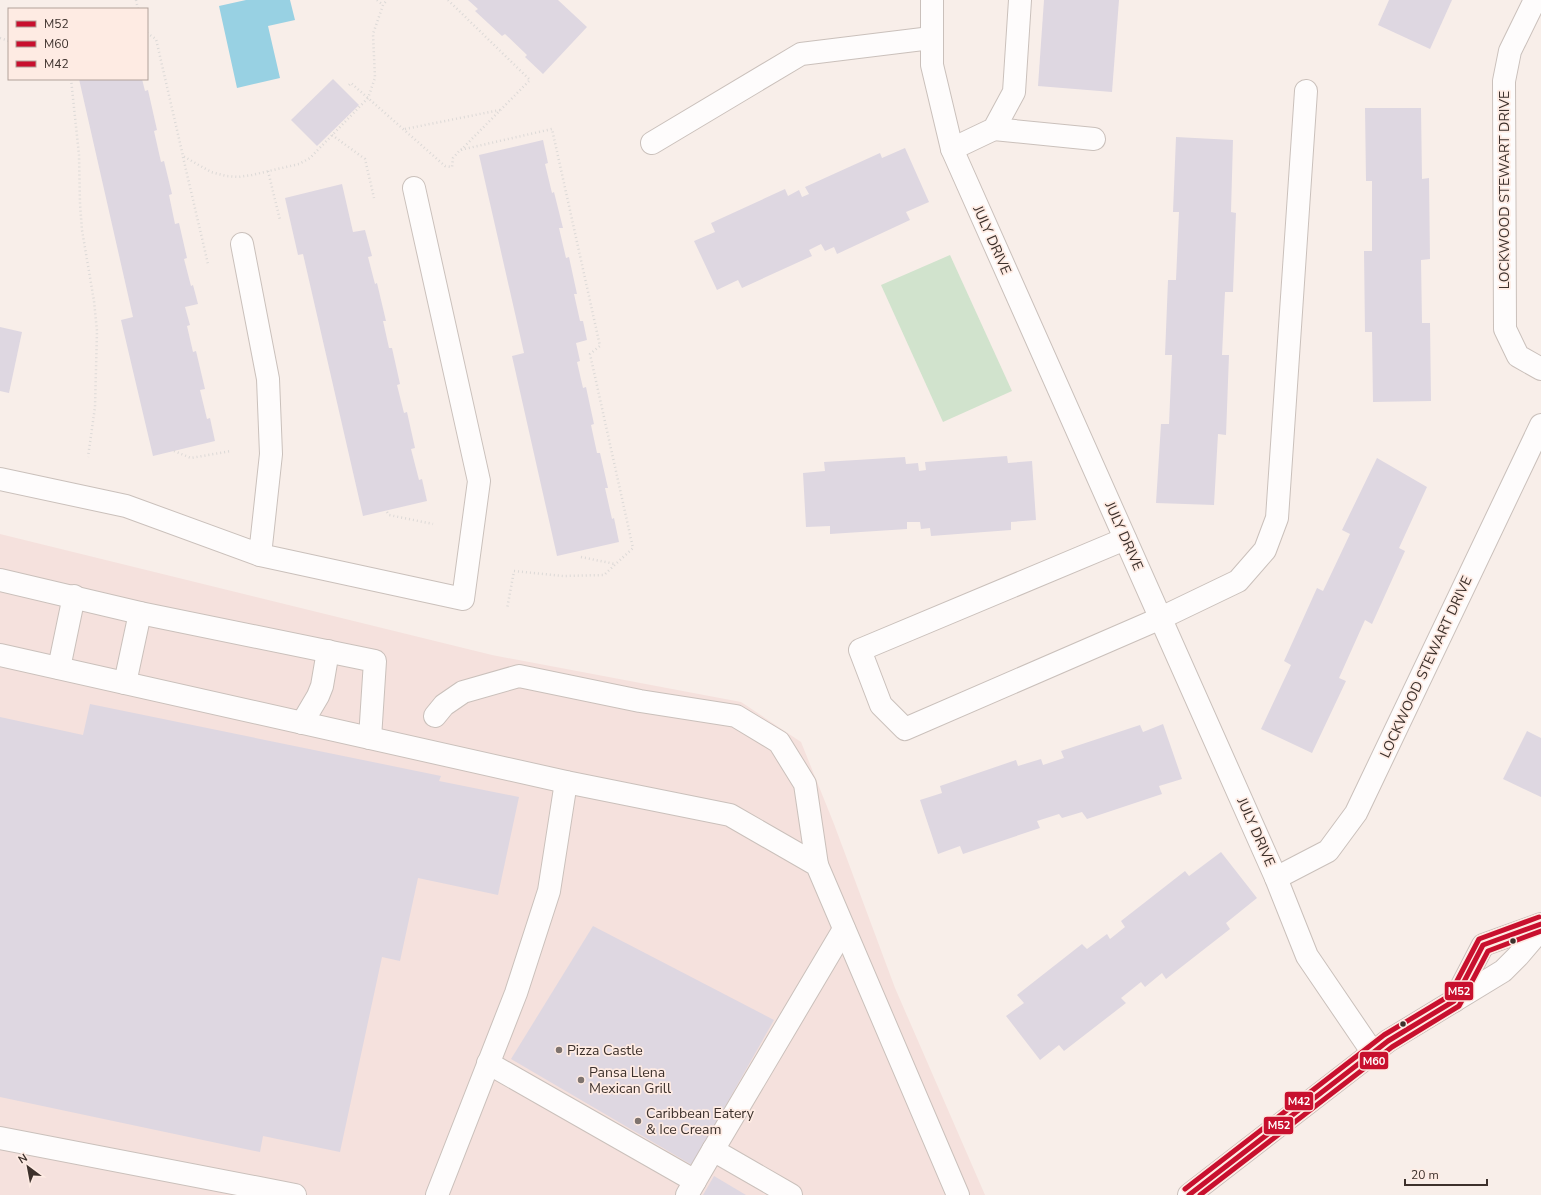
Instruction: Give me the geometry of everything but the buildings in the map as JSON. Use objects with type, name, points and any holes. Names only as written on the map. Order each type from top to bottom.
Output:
[{"type":"street","name":"JULY DRIVE","points":[[932,0],[932,65],[952,149],[1276,878],[1307,956],[1373,1053]]},
{"type":"street","points":[[994,129],[1014,92],[1020,0]]},
{"type":"street","name":"LOCKWOOD STEWART DRIVE","points":[[1535,0],[1510,52],[1504,81],[1505,329],[1518,356],[1541,369]]},
{"type":"street","points":[[652,143],[801,54],[931,38]]},
{"type":"street","points":[[1126,539],[860,650],[881,705],[905,729],[1161,618],[1238,581],[1265,550],[1277,518],[1306,90]]},
{"type":"street","points":[[952,149],[994,129],[1094,139]]},
{"type":"street","points":[[0,479],[126,506],[260,555],[463,599],[479,481],[414,188]]},
{"type":"street","points":[[242,244],[268,380],[271,454],[260,555]]},
{"type":"street","name":"LOCKWOOD STEWART DRIVE","points":[[1276,878],[1328,851],[1356,813],[1541,425]]},
{"type":"street","points":[[0,580],[74,596],[140,613],[375,661],[370,738]]},
{"type":"street","points":[[59,668],[74,596]]},
{"type":"street","points":[[125,683],[140,613]]},
{"type":"street","points":[[302,723],[318,696],[322,686],[328,651]]},
{"type":"street","points":[[0,655],[566,782],[730,815],[817,865]]},
{"type":"street","points":[[435,716],[444,705],[463,692],[519,676],[640,701],[736,716],[778,742],[805,784],[817,865],[958,1195]]},
{"type":"street","points":[[437,1195],[516,993],[549,891],[566,782]]},
{"type":"street","points":[[1454,1001],[1483,945],[1541,924]]},
{"type":"street","points":[[488,1063],[691,1188],[844,929]]},
{"type":"street","points":[[1188,1195],[1388,1041],[1503,970],[1518,956],[1541,929]]},
{"type":"street","points":[[0,1138],[295,1195]]},
{"type":"street","points":[[713,1150],[791,1195]]},
{"type":"path","points":[[377,0],[383,5]]},
{"type":"path","points":[[183,156],[211,172],[226,176],[238,177],[305,162],[368,98],[375,78],[373,34],[383,5],[387,0]]},
{"type":"path","points":[[349,85],[351,83],[445,166],[452,166],[453,158],[460,150],[530,80],[448,0]]},
{"type":"path","points":[[148,34],[156,39],[208,264]]},
{"type":"path","points":[[72,80],[79,154],[82,230],[94,301],[97,331],[95,407],[88,457]]},
{"type":"path","points":[[404,130],[500,110]]},
{"type":"path","points":[[460,150],[552,129],[600,346],[590,354],[633,548],[604,575],[563,576],[514,571],[507,609]]},
{"type":"path","points":[[332,135],[365,159],[374,198]]},
{"type":"path","points":[[268,171],[280,220]]},
{"type":"path","points":[[174,451],[191,458],[231,451]]},
{"type":"path","points":[[387,512],[388,515],[433,524]]},
{"type":"path","points":[[581,558],[616,564]]},
{"type":"shaded area","points":[[0,534],[492,655],[741,702],[801,742],[834,824],[895,988],[985,1195],[0,1195]]},
{"type":"green space","points":[[950,255],[1012,391],[943,422],[881,285]]},
{"type":"water","points":[[246,0],[290,0],[295,20],[268,26],[280,78],[237,88],[219,6]]},
{"type":"transit line","name":"M42","points":[[1185,1189],[1384,1035],[1449,996],[1479,939],[1539,917]]},
{"type":"transit line","name":"M52","points":[[1189,1195],[1388,1041],[1454,1001],[1483,945],[1541,924]]},
{"type":"transit line","name":"M60","points":[[1200,1195],[1392,1047],[1459,1006],[1488,951],[1541,931]]},
{"type":"place","name":"Pizza Castle","points":[[559,1050]]},
{"type":"place","name":"Pansa Llena Mexican Grill","points":[[581,1080]]},
{"type":"place","name":"Caribbean Eatery & Ice Cream","points":[[638,1121]]}]
